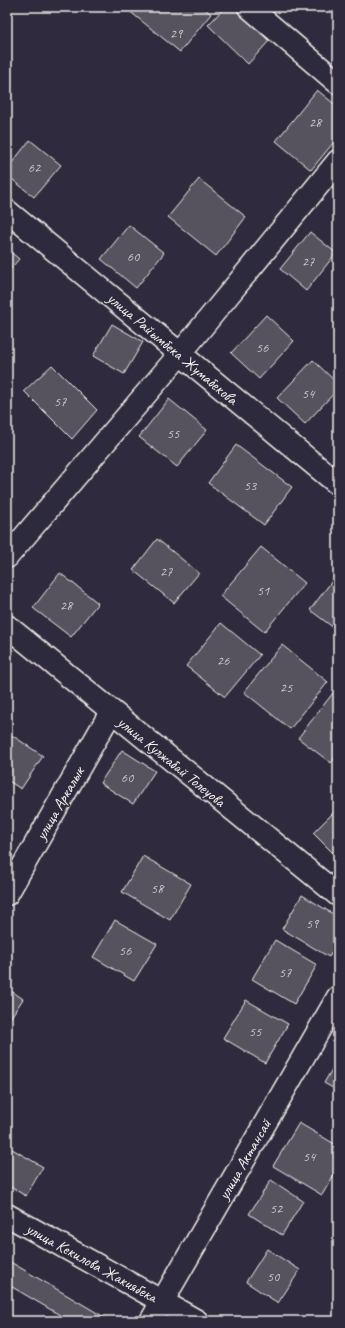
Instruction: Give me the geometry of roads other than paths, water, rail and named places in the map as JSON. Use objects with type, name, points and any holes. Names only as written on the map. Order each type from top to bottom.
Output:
[{"type":"street","points":[[249,7],[338,83]]},
{"type":"street","points":[[7,557],[180,354],[338,161]]},
{"type":"street","name":"улица Райымбека Жумабекова","points":[[7,211],[338,484]]},
{"type":"street","name":"улица Кулжабай Толеуова","points":[[7,626],[338,895]]},
{"type":"street","name":"улица Аркалык","points":[[7,894],[111,712]]},
{"type":"street","name":"улица Актансай","points":[[151,1321],[338,997]]},
{"type":"street","name":"улица Кекилова Жакиябека","points":[[7,1215],[197,1321]]}]
